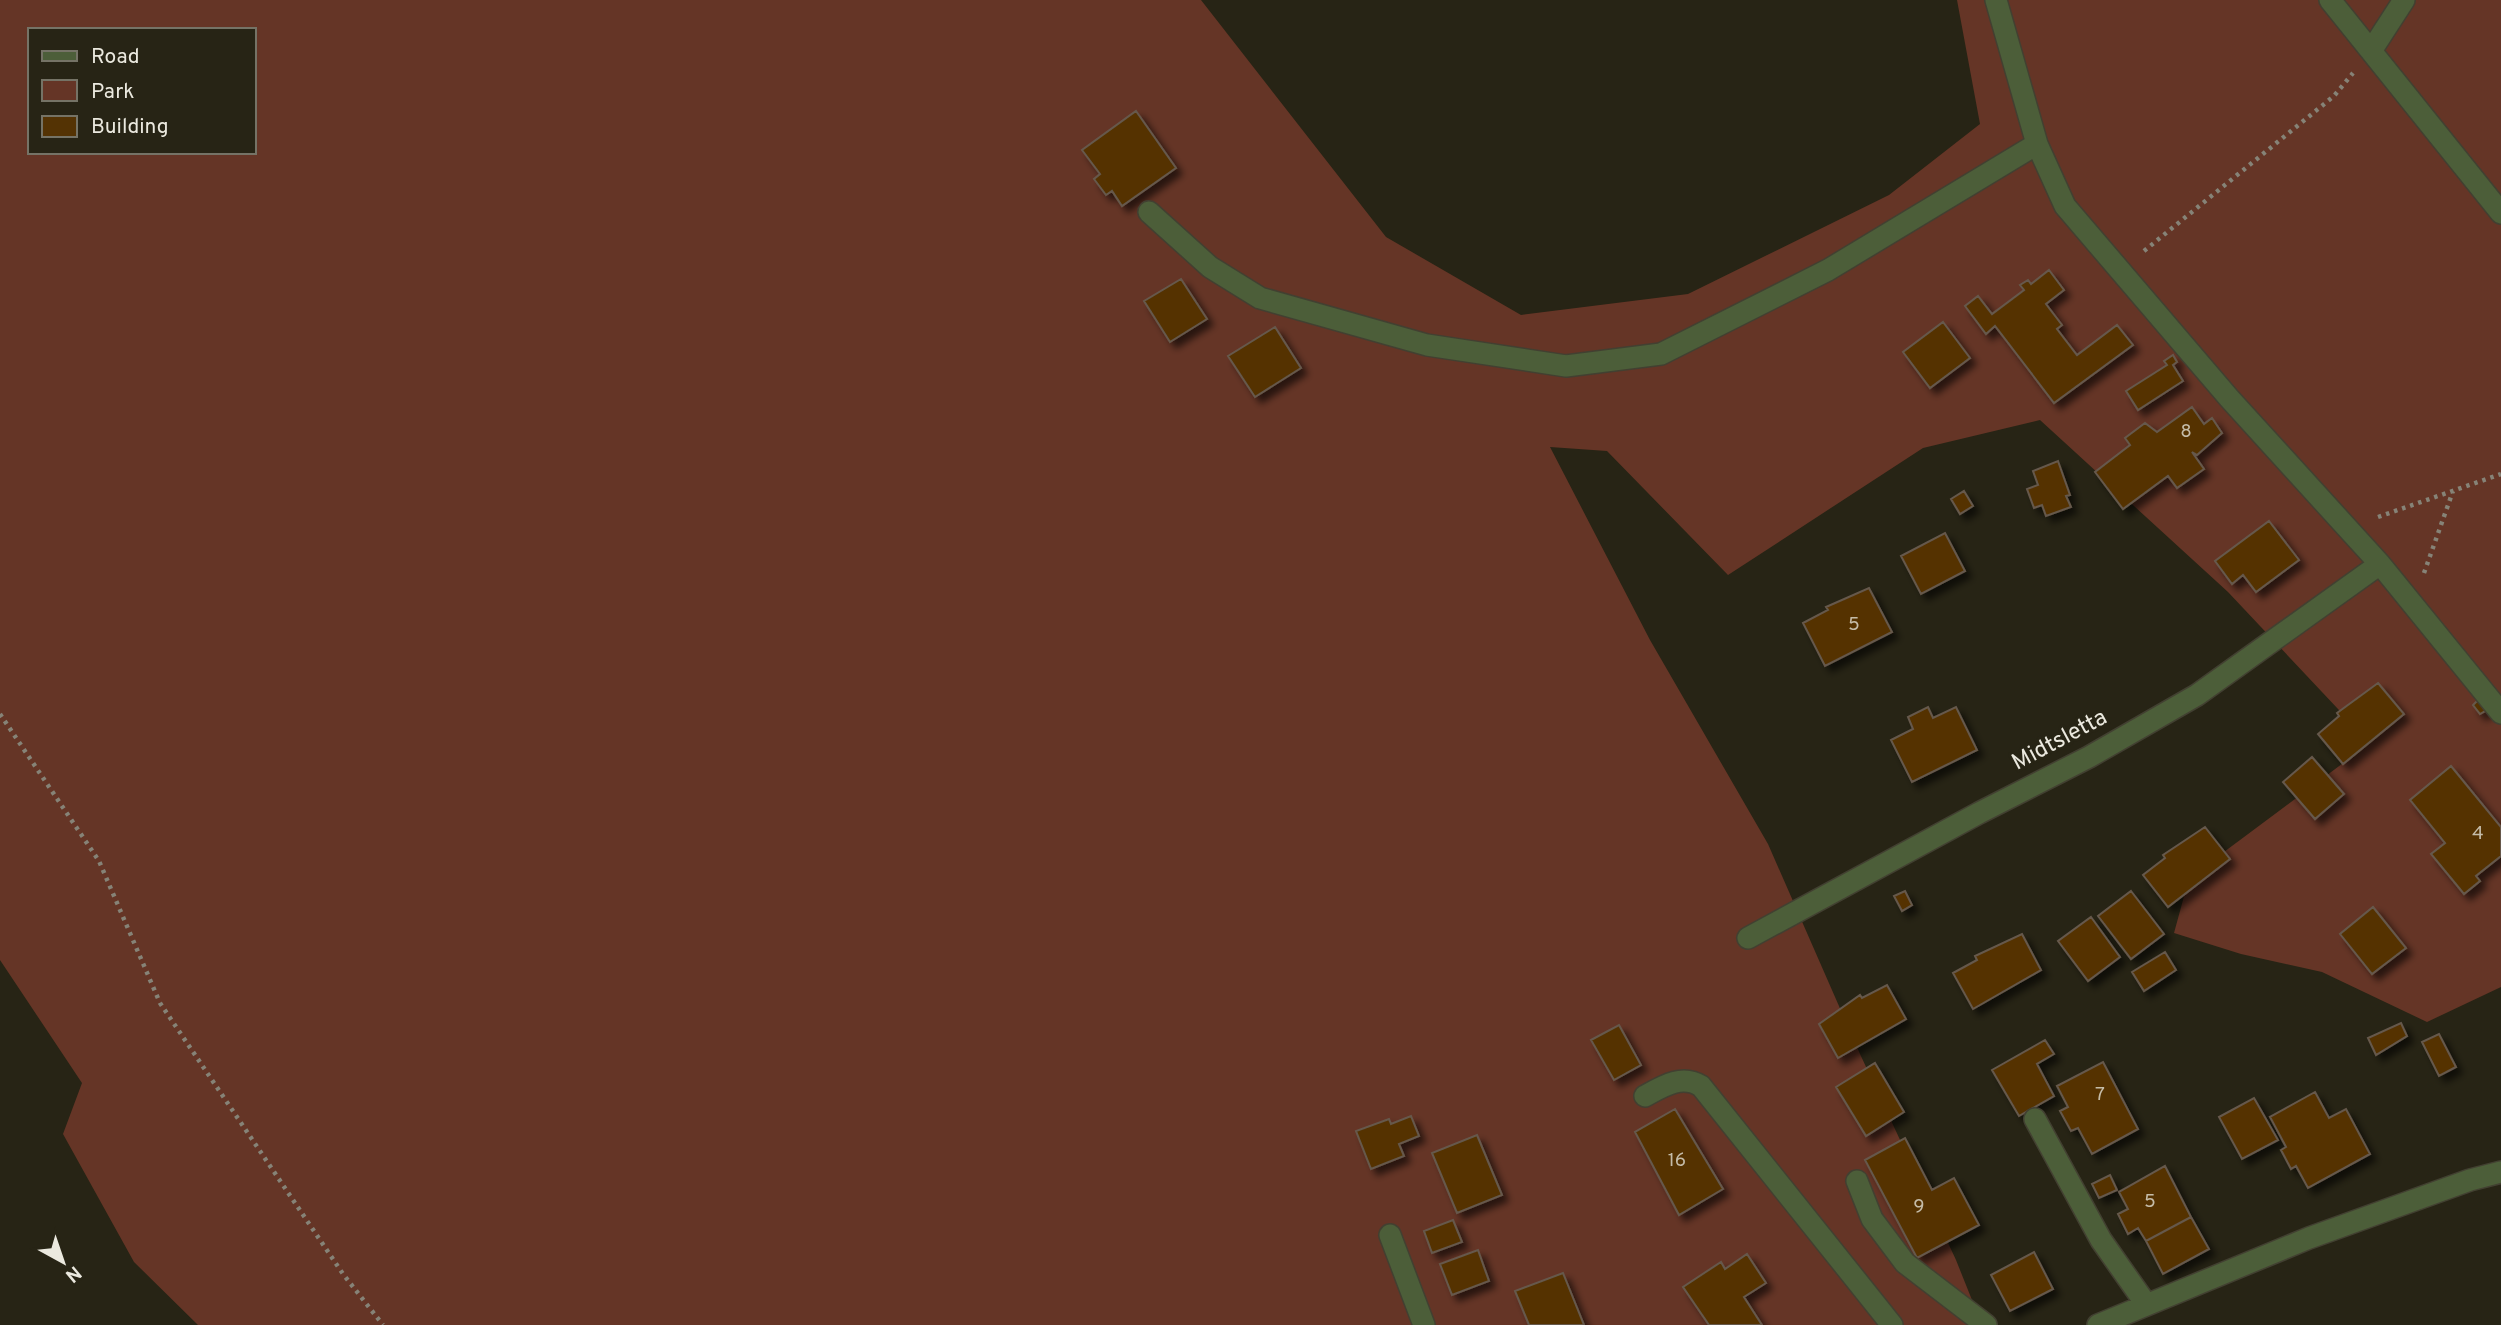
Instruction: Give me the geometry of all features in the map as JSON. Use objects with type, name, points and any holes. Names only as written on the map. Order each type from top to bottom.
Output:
[{"type":"street","points":[[1996,0],[2037,144],[2065,206],[2229,398],[2380,564],[2501,713]]},
{"type":"street","points":[[2330,0],[2501,213]]},
{"type":"street","points":[[2371,51],[2404,0]]},
{"type":"street","points":[[1149,212],[1210,267],[1259,299],[1427,345],[1566,366],[1661,354],[1828,270],[2037,144]]},
{"type":"street","name":"Midtsletta","points":[[1748,937],[2089,757],[2197,695],[2380,564]]},
{"type":"street","points":[[1645,1096],[1672,1082],[1691,1080],[1701,1086],[1892,1325]]},
{"type":"street","points":[[2035,1119],[2101,1240],[2146,1304]]},
{"type":"street","points":[[2098,1325],[2309,1238],[2470,1180],[2501,1172]]},
{"type":"street","points":[[1857,1181],[1872,1219],[1905,1264],[1986,1325]]},
{"type":"street","points":[[1390,1235],[1424,1325]]},
{"type":"path","points":[[2121,270],[2334,96],[2371,51]]},
{"type":"path","points":[[2347,528],[2501,474]]},
{"type":"path","points":[[2414,604],[2453,491]]},
{"type":"path","points":[[0,714],[99,861],[160,1003],[343,1275],[383,1325]]},
{"type":"green space","points":[[0,0],[1201,0],[1386,237],[1521,315],[1688,294],[1889,195],[1980,124],[1957,0],[2501,0],[2501,987],[2427,1022],[2322,972],[2241,954],[2174,933],[2189,878],[2370,743],[2228,592],[2040,420],[1923,448],[1728,575],[1607,451],[1550,447],[1650,640],[1768,844],[1860,1054],[1956,1260],[1982,1325],[198,1325],[134,1262],[63,1134],[82,1083],[0,960]]},
{"type":"building","points":[[1136,111],[1176,168],[1122,206],[1112,191],[1106,195],[1094,179],[1100,174],[1082,150]]},
{"type":"building","points":[[2049,270],[2064,290],[2046,304],[2062,325],[2057,329],[2077,355],[2117,325],[2133,345],[2054,403],[1995,326],[1986,334],[1965,306],[1978,296],[1992,314],[2024,290],[2020,285],[2028,280],[2031,284]]},
{"type":"building","points":[[1181,279],[1207,319],[1170,342],[1144,301]]},
{"type":"building","points":[[1943,322],[1970,358],[1930,388],[1903,352]]},
{"type":"building","points":[[1275,327],[1301,368],[1255,397],[1228,356]]},
{"type":"building","points":[[2173,355],[2177,362],[2173,365],[2183,381],[2138,410],[2126,391],[2167,365],[2164,361]]},
{"type":"building","points":[[2192,407],[2204,424],[2212,418],[2222,433],[2197,455],[2192,452],[2204,469],[2177,488],[2168,476],[2123,509],[2095,472],[2130,445],[2125,438],[2145,423],[2157,432]]},
{"type":"building","points":[[2058,461],[2070,495],[2066,496],[2071,507],[2046,516],[2042,505],[2034,508],[2027,489],[2038,485],[2033,471]]},
{"type":"building","points":[[1964,491],[1973,506],[1960,514],[1951,499]]},
{"type":"building","points":[[2269,521],[2299,560],[2256,592],[2243,575],[2232,584],[2215,561]]},
{"type":"building","points":[[1945,533],[1965,571],[1921,594],[1901,556]]},
{"type":"building","points":[[1869,588],[1892,632],[1825,666],[1803,623],[1828,610],[1826,607]]},
{"type":"building","points":[[2378,683],[2404,714],[2343,764],[2318,734],[2339,716],[2337,713]]},
{"type":"building","points":[[2478,700],[2487,710],[2480,714],[2473,705]]},
{"type":"building","points":[[1928,707],[1933,718],[1956,707],[1977,750],[1912,782],[1891,740],[1913,729],[1908,717]]},
{"type":"building","points":[[2312,757],[2344,794],[2315,819],[2283,782]]},
{"type":"building","points":[[2451,766],[2501,827],[2501,856],[2476,876],[2480,881],[2464,894],[2431,854],[2445,843],[2410,800]]},
{"type":"building","points":[[2205,827],[2230,859],[2168,907],[2143,875],[2165,858],[2163,855]]},
{"type":"building","points":[[1905,891],[1912,905],[1902,911],[1894,896]]},
{"type":"building","points":[[2131,891],[2164,934],[2131,959],[2098,916]]},
{"type":"building","points":[[2373,907],[2406,948],[2372,974],[2340,934]]},
{"type":"building","points":[[2091,917],[2120,957],[2088,981],[2058,941]]},
{"type":"building","points":[[2022,934],[2041,970],[1973,1009],[1953,973],[1977,960],[1975,956]]},
{"type":"building","points":[[2165,952],[2176,970],[2144,991],[2132,972]]},
{"type":"building","points":[[1887,985],[1906,1019],[1838,1058],[1819,1024],[1860,995],[1862,998]]},
{"type":"building","points":[[2401,1023],[2407,1036],[2376,1055],[2368,1038]]},
{"type":"building","points":[[1619,1025],[1641,1065],[1614,1080],[1591,1040]]},
{"type":"building","points":[[2439,1034],[2456,1067],[2439,1076],[2422,1042]]},
{"type":"building","points":[[2045,1040],[2054,1054],[2037,1064],[2054,1096],[2019,1116],[1992,1070]]},
{"type":"building","points":[[2103,1062],[2138,1129],[2092,1154],[2078,1128],[2071,1131],[2060,1111],[2068,1107],[2057,1086]]},
{"type":"building","points":[[1875,1063],[1904,1112],[1866,1136],[1836,1087]]},
{"type":"building","points":[[2315,1092],[2329,1118],[2346,1109],[2370,1154],[2308,1188],[2296,1166],[2291,1169],[2281,1150],[2286,1147],[2270,1117]]},
{"type":"building","points":[[2254,1098],[2278,1140],[2242,1159],[2219,1117]]},
{"type":"building","points":[[1675,1109],[1723,1189],[1679,1215],[1635,1132]]},
{"type":"building","points":[[1411,1116],[1419,1136],[1399,1144],[1404,1156],[1371,1169],[1356,1131],[1389,1119],[1391,1124]]},
{"type":"building","points":[[1477,1135],[1502,1195],[1457,1213],[1432,1153]]},
{"type":"building","points":[[1905,1138],[1932,1190],[1954,1178],[1979,1225],[1917,1258],[1865,1160]]},
{"type":"building","points":[[2165,1166],[2191,1217],[2146,1241],[2138,1228],[2128,1234],[2118,1214],[2128,1209],[2119,1192]]},
{"type":"building","points":[[2110,1175],[2117,1190],[2099,1198],[2092,1184]]},
{"type":"building","points":[[2191,1217],[2209,1249],[2163,1274],[2146,1241]]},
{"type":"building","points":[[1453,1220],[1462,1242],[1432,1253],[1424,1231]]},
{"type":"building","points":[[1478,1250],[1489,1281],[1452,1295],[1440,1264]]},
{"type":"building","points":[[2034,1252],[2053,1289],[2010,1311],[1991,1275]]},
{"type":"building","points":[[1747,1254],[1766,1283],[1744,1297],[1762,1325],[1709,1325],[1683,1287],[1721,1262],[1725,1269]]},
{"type":"building","points":[[1563,1273],[1584,1325],[1529,1325],[1515,1291]]}]
